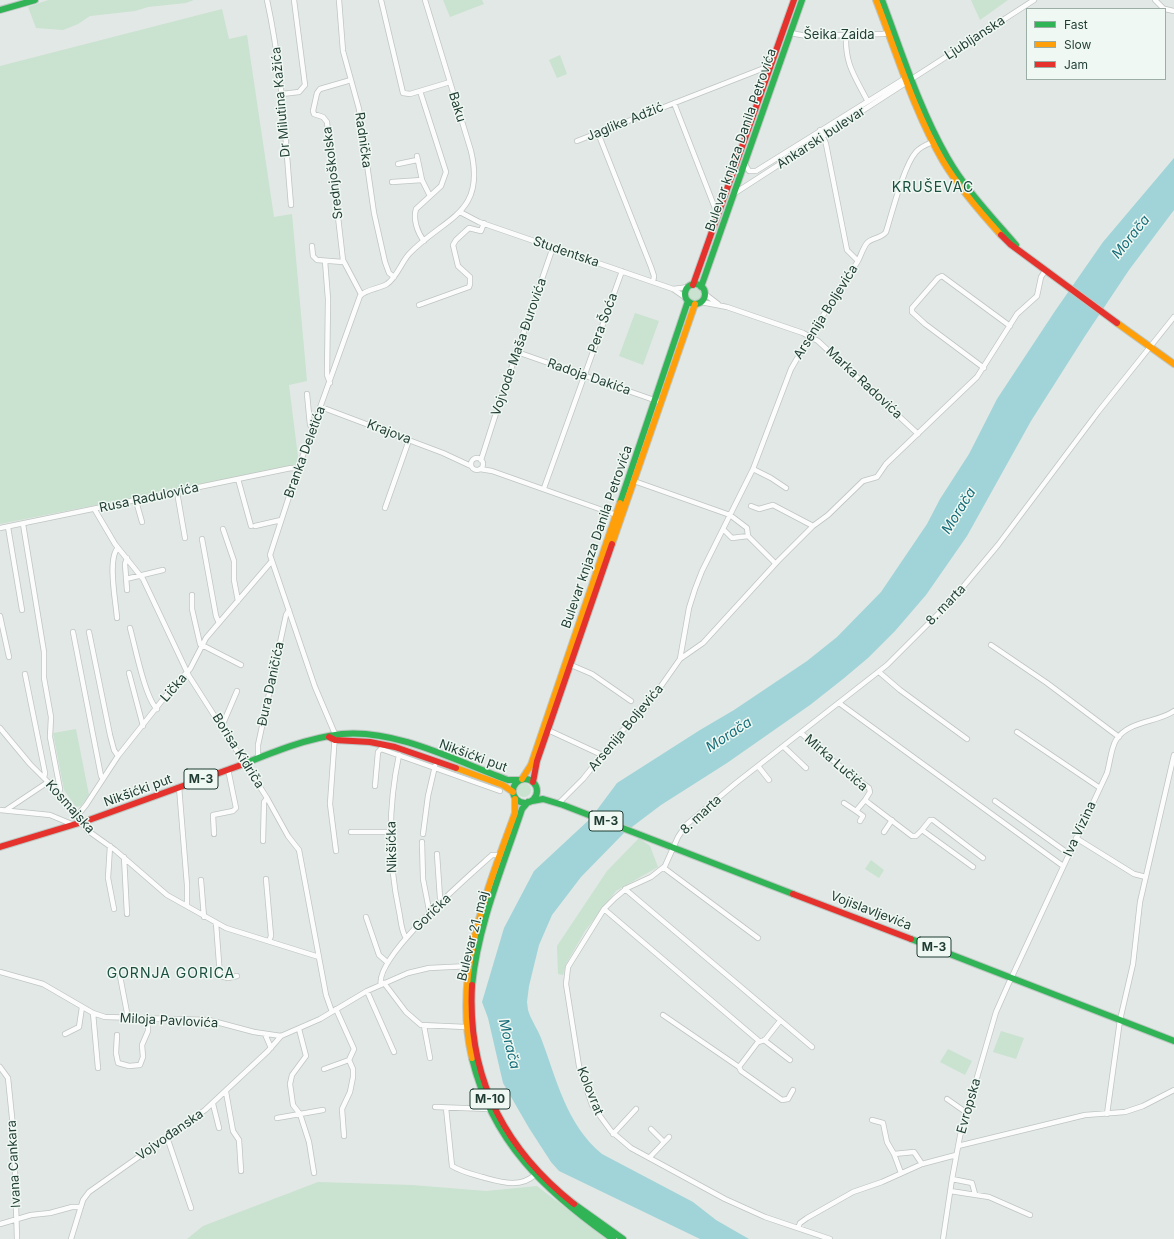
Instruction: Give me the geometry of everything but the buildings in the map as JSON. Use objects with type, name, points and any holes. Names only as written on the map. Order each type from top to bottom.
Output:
[{"type":"main road","points":[[0,10],[22,0]]},
{"type":"main road","points":[[0,10],[35,0]]},
{"type":"main road","name":"Bulevar knjaza Danila Petrovića","points":[[535,785],[536,766],[571,665],[619,516],[634,481],[659,402],[687,299],[686,292],[691,286],[718,216],[794,0]]},
{"type":"main road","name":"Bulevar knjaza Danila Petrovića","points":[[701,287],[802,0]]},
{"type":"main road","points":[[876,0],[888,32],[910,78]]},
{"type":"main road","points":[[882,0],[910,78],[936,141],[974,196],[1021,251],[1045,271],[1060,280],[1174,364]]},
{"type":"main road","points":[[691,286],[701,287],[705,294]]},
{"type":"main road","name":"Bulevar knjaza Danila Petrovića","points":[[520,780],[531,765],[659,402],[698,303],[705,294]]},
{"type":"main road","points":[[687,299],[698,303]]},
{"type":"main road","name":"Nikšićki put","points":[[0,848],[75,826],[296,745],[333,737],[360,734],[404,742],[508,780],[520,780]]},
{"type":"main road","name":"Nikšićki put","points":[[333,737],[379,743],[402,749],[436,765],[503,785],[513,792]]},
{"type":"main road","points":[[515,798],[513,792],[514,786],[520,780]]},
{"type":"main road","name":"M-3","points":[[520,780],[535,785],[559,803]]},
{"type":"main road","points":[[530,801],[536,795],[535,785]]},
{"type":"main road","name":"M-3","points":[[515,798],[521,802],[543,799],[559,803]]},
{"type":"main road","name":"Bulevar 21. maj","points":[[515,798],[515,813],[484,901],[466,998],[466,1026],[478,1080],[488,1109],[502,1134],[517,1156],[572,1203],[623,1239]]},
{"type":"main road","name":"Bulevar 21. maj","points":[[530,801],[522,809],[516,824],[472,966],[471,1019],[476,1055],[493,1106],[507,1131],[537,1174],[571,1209],[612,1239]]},
{"type":"main road","name":"Vojislavljevića","points":[[559,803],[1174,1040]]},
{"type":"main road","points":[[0,852],[53,837],[75,826]]},
{"type":"main road","points":[[484,901],[491,903]]},
{"type":"street","name":"Dr Milutina Kažića","points":[[267,0],[275,35],[282,94],[291,205]]},
{"type":"street","points":[[282,94],[299,92],[306,85],[294,0]]},
{"type":"street","name":"Radnička","points":[[339,0],[343,51],[359,109],[374,214],[385,262],[389,273],[394,277]]},
{"type":"street","points":[[381,0],[401,91],[407,94],[420,92],[450,82]]},
{"type":"street","name":"Baku","points":[[425,0],[471,151],[475,172],[471,195],[460,212]]},
{"type":"street","points":[[1023,0],[1025,6]]},
{"type":"street","name":"Ljubljanska","points":[[910,78],[1034,0]]},
{"type":"street","points":[[1155,0],[1164,8]]},
{"type":"street","name":"Šeika Zaida","points":[[790,33],[803,35],[846,35],[883,34],[888,32]]},
{"type":"street","points":[[846,35],[846,52],[848,63],[867,100]]},
{"type":"street","name":"Jaglike Adžić","points":[[577,141],[772,65]]},
{"type":"street","name":"Ankarski bulevar","points":[[745,164],[749,171],[756,171],[867,100],[910,78]]},
{"type":"street","name":"Ankarski bulevar","points":[[735,193],[910,78]]},
{"type":"street","name":"Srednjoškolska","points":[[352,80],[320,89],[317,93],[313,111],[314,114],[324,117],[327,122],[343,262],[357,283],[361,294]]},
{"type":"street","points":[[420,92],[446,172],[441,186],[418,206],[415,213],[419,233],[424,240]]},
{"type":"street","name":"Jaglike Adžić","points":[[674,103],[718,216]]},
{"type":"street","name":"Arsenija Boljevića","points":[[559,803],[653,699],[680,659],[689,608],[702,571],[753,469],[791,369],[858,261],[847,250],[823,136],[820,130]]},
{"type":"street","points":[[598,133],[653,273],[652,282]]},
{"type":"street","points":[[858,261],[867,243],[884,234],[900,188],[915,153],[922,146],[936,141]]},
{"type":"street","points":[[398,164],[417,158],[422,180],[430,196]]},
{"type":"street","points":[[392,182],[422,180]]},
{"type":"street","points":[[361,294],[387,284],[394,277],[404,260],[424,240],[460,212]]},
{"type":"street","name":"Studentska","points":[[460,212],[484,223],[673,289],[687,299]]},
{"type":"street","points":[[419,305],[469,286],[471,281],[470,277],[458,266],[453,245],[456,240],[469,228],[481,231],[484,223]]},
{"type":"street","points":[[312,246],[314,258],[317,260],[343,262]]},
{"type":"street","name":"Vojvode Maša Đurovića","points":[[479,460],[553,247]]},
{"type":"street","points":[[325,261],[328,299],[327,375],[330,383]]},
{"type":"street","name":"Pera Šoća","points":[[544,488],[622,271]]},
{"type":"street","points":[[680,659],[703,643],[775,563],[813,526],[828,515],[864,481],[877,477],[886,464],[973,381],[984,368],[1019,312],[1036,296],[1041,276],[1045,271]]},
{"type":"street","points":[[984,368],[925,324],[912,312],[912,308],[938,278],[942,276],[1010,326]]},
{"type":"street","name":"Studentska","points":[[673,289],[691,286]]},
{"type":"street","name":"Branka Deletića","points":[[333,737],[271,562],[270,551],[361,294]]},
{"type":"street","name":"Marka Radovića","points":[[705,294],[718,304],[810,337],[824,346],[918,434]]},
{"type":"street","name":"Marka Radovića","points":[[698,303],[712,306],[718,304]]},
{"type":"street","name":"8. marta","points":[[674,847],[679,833],[686,825],[758,766],[879,672],[966,585],[1174,317]]},
{"type":"street","name":"Radoja Dakića","points":[[517,352],[659,402]]},
{"type":"street","points":[[307,394],[310,425],[313,429]]},
{"type":"street","name":"Krajova","points":[[321,407],[457,458],[474,469],[492,471]]},
{"type":"street","points":[[385,508],[409,440]]},
{"type":"street","name":"Krajova","points":[[457,458],[479,460]]},
{"type":"street","points":[[479,460],[492,471],[544,488],[619,516]]},
{"type":"street","points":[[471,466],[479,460]]},
{"type":"street","points":[[479,460],[480,469]]},
{"type":"street","name":"Rusa Radulovića","points":[[0,528],[95,510],[291,468],[298,469]]},
{"type":"street","points":[[753,469],[786,488]]},
{"type":"street","points":[[238,479],[253,526],[281,520]]},
{"type":"street","points":[[634,481],[730,515],[747,528],[748,536],[775,563]]},
{"type":"street","points":[[177,492],[185,538]]},
{"type":"street","points":[[136,501],[142,522]]},
{"type":"street","points":[[751,506],[759,510],[773,505],[813,526]]},
{"type":"street","name":"Borisa Kidriča","points":[[95,510],[118,548],[140,575],[187,673],[267,798],[288,836],[300,854],[328,1002],[354,1049],[349,1060],[353,1069],[353,1077],[350,1092],[342,1109],[344,1136]]},
{"type":"street","points":[[23,524],[44,652],[44,678],[51,717],[50,737],[60,789],[59,793]]},
{"type":"street","points":[[8,527],[22,610]]},
{"type":"street","points":[[224,529],[234,561],[235,588],[238,601]]},
{"type":"street","points":[[723,529],[732,538],[748,536]]},
{"type":"street","points":[[202,539],[216,616],[219,623]]},
{"type":"street","points":[[117,618],[113,564],[114,553],[118,548]]},
{"type":"street","points":[[127,558],[125,564],[127,590]]},
{"type":"street","name":"Lička","points":[[77,816],[118,756],[174,686],[187,673],[192,666],[201,646],[271,562]]},
{"type":"street","points":[[126,579],[163,570]]},
{"type":"street","points":[[192,595],[192,609],[198,641],[201,646],[241,665]]},
{"type":"street","name":"Đura Daničića","points":[[258,758],[258,745],[286,615],[289,610]]},
{"type":"street","points":[[0,616],[9,657]]},
{"type":"street","points":[[130,628],[142,675],[153,704],[157,709]]},
{"type":"street","points":[[73,632],[103,780]]},
{"type":"street","points":[[89,632],[114,752],[118,756]]},
{"type":"street","points":[[991,645],[1047,683],[1119,736],[1140,723],[1161,718],[1174,711]]},
{"type":"street","points":[[571,665],[592,674],[631,701]]},
{"type":"street","points":[[879,672],[900,690],[967,739]]},
{"type":"street","points":[[129,673],[143,726]]},
{"type":"street","points":[[6,810],[46,780],[25,674]]},
{"type":"street","points":[[222,726],[237,691]]},
{"type":"street","points":[[839,703],[1063,866]]},
{"type":"street","name":"Kosmajska","points":[[0,728],[59,793],[87,830],[124,857],[156,886],[204,917],[226,928],[319,957]]},
{"type":"street","points":[[548,730],[602,755]]},
{"type":"street","points":[[1017,732],[1100,788]]},
{"type":"street","name":"Mirka Lučića","points":[[801,733],[825,755],[869,788],[870,792],[865,800],[914,837],[922,830]]},
{"type":"street","name":"Iva Vizina","points":[[1012,977],[1100,788],[1111,761],[1114,744],[1119,736]]},
{"type":"street","points":[[333,737],[330,804],[336,851]]},
{"type":"street","points":[[784,747],[806,768]]},
{"type":"street","points":[[375,786],[379,750],[436,765],[500,791]]},
{"type":"street","name":"Nikšićka","points":[[399,755],[392,802],[390,832],[392,874],[403,933],[406,938]]},
{"type":"street","points":[[423,834],[428,796],[440,755]]},
{"type":"street","points":[[1107,1114],[1120,1020],[1133,964],[1140,902],[1174,755]]},
{"type":"street","points":[[758,766],[769,780]]},
{"type":"street","points":[[214,834],[213,815],[233,811],[236,808],[228,769]]},
{"type":"street","points":[[483,785],[485,779]]},
{"type":"street","points":[[179,787],[187,885],[187,906]]},
{"type":"street","points":[[263,841],[264,802],[267,798]]},
{"type":"street","points":[[856,811],[865,800]]},
{"type":"street","points":[[995,801],[1069,854]]},
{"type":"street","points":[[844,803],[863,816],[860,821]]},
{"type":"street","points":[[0,810],[50,814],[75,826]]},
{"type":"street","points":[[884,832],[892,820]]},
{"type":"street","points":[[973,867],[922,830],[930,820],[933,820],[983,858]]},
{"type":"street","points":[[351,832],[390,832]]},
{"type":"street","points":[[1076,838],[1134,874],[1146,877]]},
{"type":"street","points":[[422,842],[424,886],[430,915]]},
{"type":"street","points":[[110,846],[108,878],[114,909]]},
{"type":"street","points":[[674,847],[664,868],[758,938]]},
{"type":"street","points":[[437,854],[440,898],[442,903]]},
{"type":"street","name":"Gorička","points":[[382,984],[380,978],[387,962],[406,938],[492,855],[500,855]]},
{"type":"street","points":[[124,857],[127,914]]},
{"type":"street","name":"Kolovrat","points":[[664,868],[651,877],[625,889],[604,909],[570,962],[566,984],[574,1043],[583,1078],[595,1110],[613,1134],[630,1148],[650,1157],[725,1199],[765,1217],[830,1239]]},
{"type":"street","points":[[266,879],[271,936],[269,941]]},
{"type":"street","points":[[201,880],[204,917]]},
{"type":"street","points":[[625,889],[812,1047]]},
{"type":"street","points":[[604,909],[762,1041],[790,1060]]},
{"type":"street","points":[[366,917],[379,955],[387,962]]},
{"type":"street","points":[[216,923],[220,976],[228,978],[238,976]]},
{"type":"street","name":"Miloja Pavlovića","points":[[0,972],[43,984],[93,1013],[107,1017],[209,1020],[265,1034],[281,1036],[299,1029],[334,1011],[367,991],[382,984],[423,969],[472,966]]},
{"type":"street","points":[[120,976],[128,1018]]},
{"type":"street","name":"Evropska","points":[[943,1239],[958,1146],[996,1012],[1012,977]]},
{"type":"street","points":[[382,984],[406,1012],[424,1026],[466,1026]]},
{"type":"street","points":[[367,991],[394,1052]]},
{"type":"street","points":[[65,1034],[79,1027],[82,1007]]},
{"type":"street","points":[[93,1013],[98,1068]]},
{"type":"street","points":[[663,1014],[739,1067],[741,1071],[782,1100],[788,1099],[793,1090]]},
{"type":"street","points":[[117,1035],[116,1053],[118,1063],[129,1066],[140,1065],[143,1057],[142,1045],[148,1031],[148,1018]]},
{"type":"street","points":[[739,1067],[780,1021]]},
{"type":"street","points":[[424,1026],[430,1058]]},
{"type":"street","points":[[299,1029],[306,1056],[292,1074],[290,1084],[293,1105],[300,1114],[309,1142],[314,1173]]},
{"type":"street","points":[[265,1034],[271,1048]]},
{"type":"street","name":"Vojvođanska","points":[[71,1239],[81,1207],[86,1196],[95,1186],[213,1104],[271,1048],[281,1036]]},
{"type":"street","points":[[324,1069],[349,1060]]},
{"type":"street","name":"Ivana Cankara","points":[[0,1067],[8,1078],[14,1137],[17,1239]]},
{"type":"street","points":[[958,1146],[1018,1133],[1085,1115],[1107,1114],[1135,1109],[1174,1090]]},
{"type":"street","points":[[226,1092],[233,1132],[239,1140],[241,1170]]},
{"type":"street","points":[[946,1099],[967,1113]]},
{"type":"street","points":[[213,1104],[219,1128]]},
{"type":"street","points":[[435,1107],[488,1109]]},
{"type":"street","points":[[446,1108],[452,1166],[460,1171],[503,1183],[524,1182],[537,1174]]},
{"type":"street","points":[[613,1134],[636,1109]]},
{"type":"street","points":[[277,1118],[323,1110]]},
{"type":"street","points":[[872,1120],[883,1122],[887,1142],[894,1154],[901,1173]]},
{"type":"street","points":[[651,1129],[664,1142]]},
{"type":"street","points":[[167,1137],[191,1208]]},
{"type":"street","points":[[650,1157],[669,1137]]},
{"type":"street","points":[[894,1154],[914,1152],[922,1164]]},
{"type":"street","points":[[798,1228],[800,1223],[807,1218],[853,1192],[882,1182],[922,1164],[956,1155]]},
{"type":"street","points":[[952,1179],[972,1183],[975,1194]]},
{"type":"street","points":[[950,1191],[975,1194],[994,1199],[1030,1215]]},
{"type":"street","points":[[0,1224],[31,1215],[59,1211],[72,1207],[81,1207]]},
{"type":"green space","points":[[48,0],[194,0],[186,3],[148,7],[135,11],[90,16],[78,24],[63,30],[36,28],[28,7]]},
{"type":"green space","points":[[443,0],[482,0],[484,4],[450,17]]},
{"type":"green space","points":[[971,0],[1008,0],[980,20]]},
{"type":"green space","points":[[222,9],[229,39],[247,35],[274,217],[292,214],[307,381],[289,385],[299,465],[0,524],[0,66]]},
{"type":"green space","points":[[560,55],[567,74],[557,78],[549,60]]},
{"type":"green space","points":[[695,288],[700,290],[702,295],[700,300],[695,302],[690,300],[688,295],[690,290]]},
{"type":"green space","points":[[635,313],[659,321],[643,365],[619,356]]},
{"type":"green space","points":[[76,729],[89,795],[81,806],[76,807],[64,790],[53,733]]},
{"type":"green space","points":[[524,783],[529,785],[531,790],[529,795],[524,797],[519,795],[517,790],[519,785]]},
{"type":"green space","points":[[639,838],[650,846],[658,867],[616,891],[585,931],[566,964],[563,975],[558,974],[557,946],[607,871]]},
{"type":"green space","points":[[871,860],[884,870],[879,878],[865,869]]},
{"type":"green space","points":[[1001,1031],[1024,1038],[1016,1059],[993,1052]]},
{"type":"green space","points":[[948,1049],[972,1061],[965,1075],[940,1062]]},
{"type":"green space","points":[[318,1182],[412,1185],[486,1191],[537,1186],[606,1239],[187,1239],[203,1226]]},
{"type":"water","name":"Morača","points":[[1174,158],[1174,210],[1129,270],[1085,336],[1031,421],[967,536],[926,595],[895,631],[868,658],[843,679],[810,705],[727,763],[661,805],[624,833],[581,877],[552,915],[539,945],[529,986],[527,1002],[528,1010],[541,1038],[564,1100],[580,1129],[602,1154],[693,1202],[716,1220],[749,1239],[700,1239],[559,1171],[551,1162],[529,1128],[503,1083],[488,1018],[482,1002],[504,928],[534,871],[591,818],[617,783],[734,710],[807,661],[837,637],[881,592],[927,524],[940,499],[969,454],[997,399],[1055,311],[1103,242]]},
{"type":"traffic: fast","points":[[0,10],[35,0]]},
{"type":"traffic: fast","points":[[701,287],[802,0]]},
{"type":"traffic: fast","points":[[882,0],[919,100],[947,157],[970,192],[1016,245]]},
{"type":"traffic: fast","points":[[695,284],[702,287],[705,294],[702,301],[695,304],[688,301],[685,294],[688,287],[695,284]]},
{"type":"traffic: fast","points":[[620,503],[688,301]]},
{"type":"traffic: fast","points":[[241,765],[303,742],[342,734],[363,734],[384,737],[427,748],[508,780],[518,780]]},
{"type":"traffic: fast","points":[[525,779],[534,782],[537,791],[534,800],[525,803],[516,800],[513,791],[516,782],[525,779]]},
{"type":"traffic: fast","points":[[532,801],[543,799],[563,805],[793,894]]},
{"type":"traffic: fast","points":[[472,985],[475,963],[485,918],[522,809],[528,802]]},
{"type":"traffic: fast","points":[[911,939],[1174,1041]]},
{"type":"traffic: fast","points":[[472,1058],[481,1088],[493,1115],[507,1140],[524,1162],[565,1202],[613,1239]]},
{"type":"traffic: fast","points":[[574,1204],[623,1239]]},
{"type":"traffic: slow","points":[[876,0],[906,82],[923,122],[943,161],[963,190],[1001,235]]},
{"type":"traffic: slow","points":[[612,544],[695,304]]},
{"type":"traffic: slow","points":[[1117,323],[1174,364]]},
{"type":"traffic: slow","points":[[522,779],[531,765],[620,503]]},
{"type":"traffic: slow","points":[[456,768],[503,785],[513,792]]},
{"type":"traffic: slow","points":[[472,1058],[467,1027],[466,995],[469,964],[484,903],[515,813],[515,799]]},
{"type":"traffic: jam","points":[[693,285],[794,0]]},
{"type":"traffic: jam","points":[[1001,235],[1010,244],[1117,323]]},
{"type":"traffic: jam","points":[[533,782],[537,761],[612,544]]},
{"type":"traffic: jam","points":[[329,737],[335,740],[370,742],[395,747],[456,768]]},
{"type":"traffic: jam","points":[[0,847],[89,820],[241,765]]},
{"type":"traffic: jam","points":[[793,894],[911,939]]},
{"type":"traffic: jam","points":[[472,985],[472,1018],[476,1049],[483,1079],[494,1107],[509,1134],[527,1159],[549,1182],[574,1204]]},
{"type":"district","name":"KRUŠEVAC","points":[[933,188]]},
{"type":"district","name":"GORNJA GORICA","points":[[171,974]]}]
